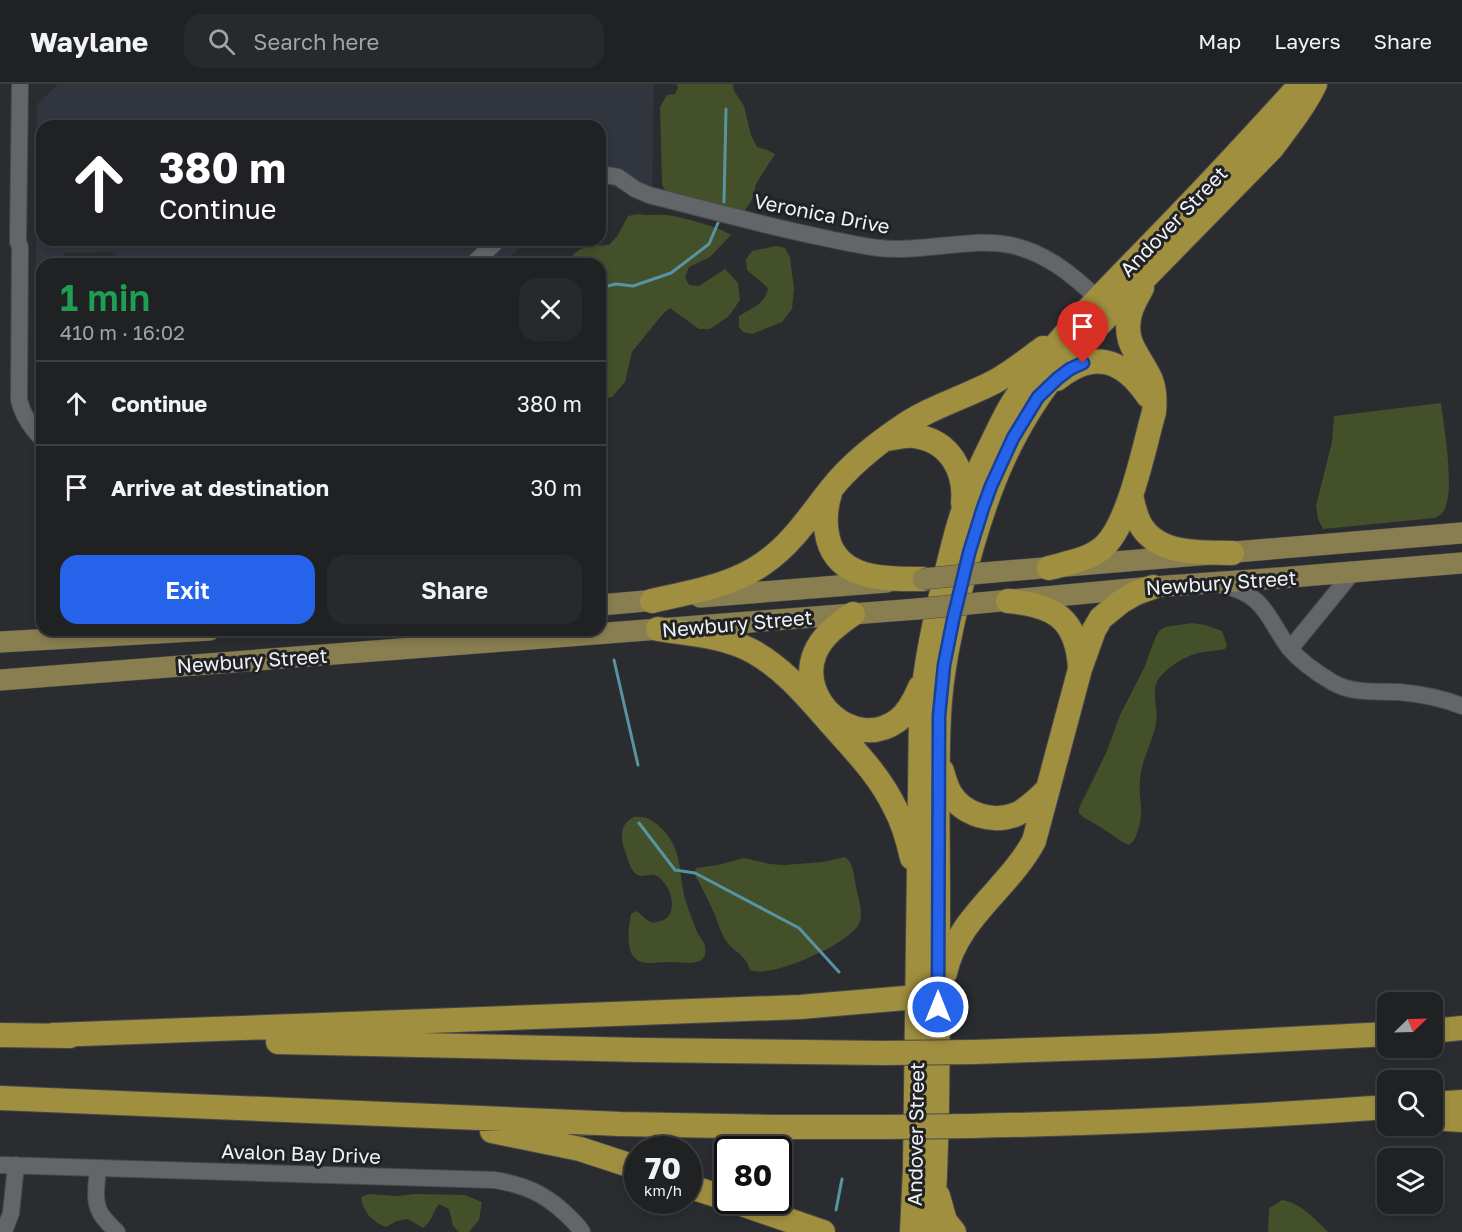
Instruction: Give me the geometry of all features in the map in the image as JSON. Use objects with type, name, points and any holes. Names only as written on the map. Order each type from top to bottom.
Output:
[{"type":"highway","name":"Andover Street","points":[[918,1229],[935,1185],[938,1044],[928,1003],[919,909],[921,716],[927,661],[939,602],[962,514],[973,483],[1011,407],[1036,369],[1098,299],[1217,177],[1301,84]]},
{"type":"highway","name":"Andover Street","points":[[918,1229],[915,1168],[928,1003],[939,716],[944,665],[969,553],[991,486],[1013,438],[1065,359],[1272,148],[1295,118],[1315,84]]},
{"type":"highway","points":[[1049,568],[1077,561],[1101,549],[1111,540],[1131,495],[1154,412],[1155,400],[1151,379],[1132,348],[1128,326],[1134,304],[1155,266]]},
{"type":"highway","points":[[652,601],[736,579],[753,571],[787,543],[849,469],[884,440],[921,415],[996,381],[1074,325]]},
{"type":"highway","points":[[1038,397],[1070,369],[1083,363],[1108,362],[1133,376],[1149,397],[1154,412]]},
{"type":"highway","points":[[884,440],[915,436],[939,445],[950,454],[959,466],[963,480],[962,514]]},
{"type":"highway","points":[[832,488],[827,502],[825,530],[829,545],[845,567],[873,576],[923,579]]},
{"type":"highway","points":[[1131,495],[1139,523],[1155,541],[1185,550],[1232,553]]},
{"type":"highway","points":[[54,1035],[800,1007],[891,999],[928,1003],[956,943],[974,916],[1011,876],[1034,842],[1080,669],[1094,630],[1101,618],[1122,601],[1153,587]]},
{"type":"highway","points":[[1008,601],[1037,605],[1060,617],[1074,637],[1079,651],[1080,669]]},
{"type":"highway","points":[[853,614],[823,639],[813,657],[811,670],[812,684],[818,697],[843,724],[857,730],[872,730],[898,720],[914,700],[927,661]]},
{"type":"highway","points":[[658,629],[700,635],[735,644],[768,662],[798,687],[863,759],[894,806],[912,857],[919,909]]},
{"type":"highway","points":[[938,760],[950,793],[959,804],[981,816],[1010,817],[1030,806],[1047,790]]},
{"type":"highway","points":[[1443,1029],[1462,1028]]},
{"type":"highway","points":[[0,1035],[631,1050],[883,1053],[1166,1046],[1377,1035]]},
{"type":"highway","points":[[0,1098],[621,1124],[775,1127],[1070,1124],[1377,1108]]},
{"type":"highway","points":[[1443,1103],[1462,1102]]},
{"type":"highway","points":[[1313,1113],[1377,1115]]},
{"type":"highway","points":[[416,1115],[580,1149],[624,1163]]},
{"type":"highway","points":[[1443,1119],[1462,1120]]},
{"type":"highway","points":[[935,1185],[945,1221],[954,1232]]},
{"type":"highway","points":[[770,1214],[823,1232]]},
{"type":"main road","name":"Newbury Street","points":[[606,605],[1462,533]]},
{"type":"main road","name":"Newbury Street","points":[[606,633],[1462,563]]},
{"type":"main road","name":"Newbury Street","points":[[4,641],[58,636]]},
{"type":"main road","name":"Newbury Street","points":[[6,679],[567,636]]},
{"type":"street","points":[[20,84],[19,400],[26,420],[36,432]]},
{"type":"street","name":"Veronica Drive","points":[[606,175],[618,177],[635,189],[649,195],[784,230],[868,247],[922,249],[986,243],[1010,245],[1055,264],[1098,299]]},
{"type":"street","points":[[479,258],[492,246]]},
{"type":"street","points":[[1290,649],[1353,572]]},
{"type":"street","points":[[1208,583],[1237,589],[1257,601],[1290,649],[1335,684],[1370,692],[1418,694],[1462,706]]},
{"type":"street","points":[[4,1232],[11,1213],[8,1165]]},
{"type":"street","name":"Avalon Bay Drive","points":[[8,1165],[495,1180],[514,1183],[552,1201],[582,1232]]},
{"type":"street","points":[[98,1168],[96,1200],[98,1209],[102,1217],[117,1232]]},
{"type":"shaded area","points":[[58,84],[654,84],[652,204],[606,186],[606,120],[37,120],[37,104]]},
{"type":"shaded area","points":[[36,227],[36,246],[520,246],[510,258],[116,258],[115,252],[64,253],[64,258],[36,258],[35,350]]},
{"type":"green space","points":[[676,84],[733,84],[734,91],[744,106],[751,135],[757,147],[775,154],[756,184],[752,200],[743,213],[667,194],[662,184],[660,107],[667,95],[675,94],[678,87]]},
{"type":"green space","points":[[667,215],[709,226],[731,235],[710,257],[689,267],[685,277],[689,285],[699,286],[725,269],[738,283],[740,300],[729,316],[710,329],[699,329],[670,308],[632,352],[625,382],[612,397],[606,398],[606,258],[571,258],[584,248],[609,245],[618,235],[628,216]]},
{"type":"green space","points":[[776,246],[785,248],[790,257],[794,289],[792,309],[782,322],[752,334],[743,332],[739,327],[739,316],[761,302],[768,288],[747,270],[746,259],[752,251]]},
{"type":"green space","points":[[1441,403],[1449,476],[1447,503],[1442,513],[1435,518],[1323,529],[1318,519],[1316,506],[1332,442],[1334,416]]},
{"type":"green space","points":[[1192,623],[1222,631],[1227,645],[1225,649],[1198,653],[1185,658],[1165,672],[1156,684],[1156,723],[1141,773],[1140,823],[1135,838],[1129,845],[1083,817],[1079,813],[1079,808],[1106,753],[1120,715],[1144,668],[1159,631],[1165,627]]},
{"type":"green space","points":[[634,817],[645,818],[659,826],[677,853],[686,902],[705,946],[704,957],[698,962],[647,963],[639,961],[632,954],[628,937],[631,914],[636,911],[649,921],[656,922],[665,919],[672,907],[669,891],[662,880],[654,875],[640,876],[629,864],[622,834],[625,825]]},
{"type":"green space","points":[[845,857],[852,866],[854,875],[861,911],[859,924],[841,941],[826,950],[791,965],[760,971],[750,970],[743,957],[730,946],[695,872],[696,868],[744,858],[784,865],[823,862]]},
{"type":"green space","points":[[369,1194],[465,1195],[482,1202],[479,1220],[469,1232],[459,1232],[453,1226],[449,1209],[439,1204],[423,1228],[408,1219],[397,1221],[386,1227],[372,1219],[366,1212],[361,1197]]},
{"type":"green space","points":[[1282,1200],[1301,1208],[1328,1232],[1268,1232],[1269,1208]]},
{"type":"waterway","points":[[724,202],[726,109]]},
{"type":"waterway","points":[[606,286],[616,284],[633,286],[671,273],[709,244],[718,223]]},
{"type":"waterway","points":[[614,660],[638,765]]},
{"type":"waterway","points":[[639,823],[675,870],[695,873],[799,928],[839,972]]},
{"type":"waterway","points":[[836,1210],[842,1179]]},
{"type":"route","points":[[938,1007],[939,716],[944,665],[953,620],[969,553],[983,508],[1013,438],[1038,397],[1058,378],[1083,363]]}]
